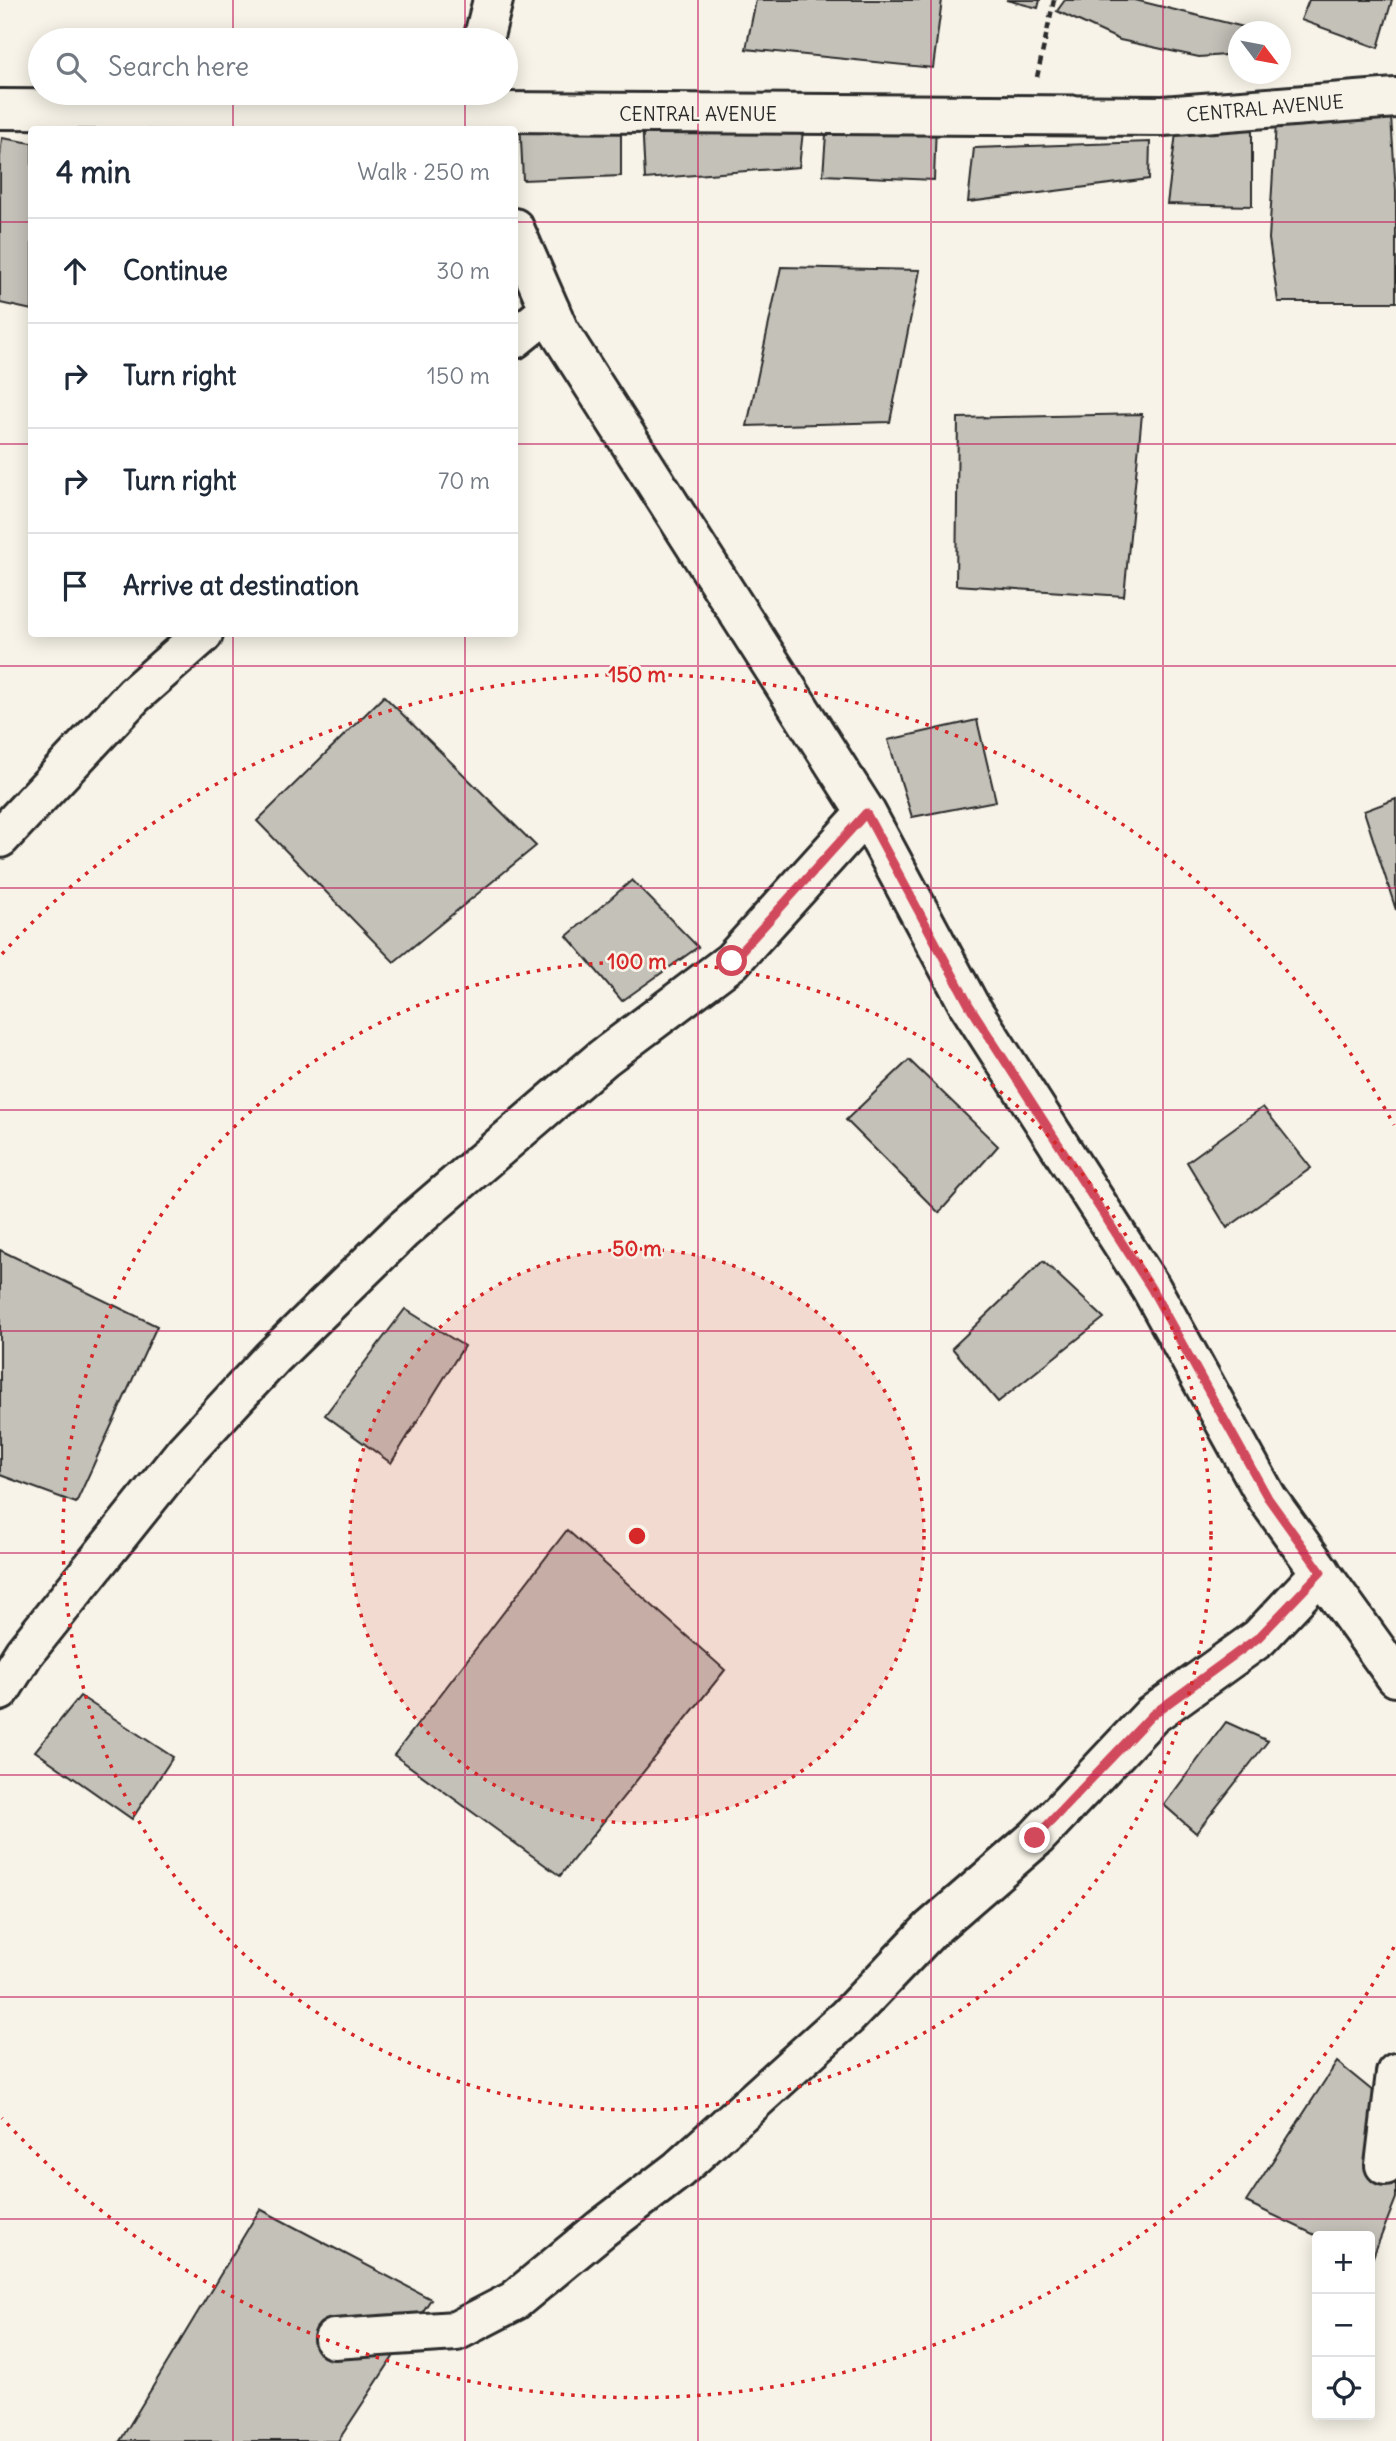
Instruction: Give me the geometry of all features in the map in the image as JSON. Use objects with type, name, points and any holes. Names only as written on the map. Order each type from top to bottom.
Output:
[{"type":"street","points":[[486,28],[494,0]]},
{"type":"street","name":"CENTRAL AVENUE","points":[[0,109],[1163,116],[1396,98]]},
{"type":"street","points":[[518,237],[559,331],[866,813],[969,1005],[1151,1288],[1268,1498],[1396,1677]]},
{"type":"street","points":[[518,336],[550,310]]},
{"type":"street","points":[[0,838],[134,695],[200,637]]},
{"type":"street","points":[[0,1691],[24,1653],[185,1452],[272,1358],[403,1230],[593,1067],[732,961],[866,813]]},
{"type":"street","points":[[334,2339],[456,2331],[514,2301],[698,2152],[847,2017],[931,1929],[1035,1838],[1152,1715],[1259,1637],[1321,1572]]},
{"type":"street","points":[[1385,2165],[1396,2073]]},
{"type":"path","points":[[1029,116],[1054,0]]},
{"type":"building","points":[[756,0],[942,0],[933,68],[746,49]]},
{"type":"building","points":[[1006,0],[1040,0],[1038,8]]},
{"type":"building","points":[[1065,0],[1135,0],[1228,23],[1228,55],[1199,57],[1120,40],[1057,11]]},
{"type":"building","points":[[1309,0],[1392,0],[1378,48],[1301,20]]},
{"type":"building","points":[[1391,117],[1396,191],[1396,302],[1278,302],[1269,239],[1276,122]]},
{"type":"building","points":[[520,120],[621,122],[621,176],[523,180]]},
{"type":"building","points":[[642,120],[804,122],[799,167],[645,179]]},
{"type":"building","points":[[827,121],[936,123],[934,180],[823,175]]},
{"type":"building","points":[[1252,129],[1252,206],[1167,204],[1176,133]]},
{"type":"building","points":[[2,138],[28,142],[28,309],[0,303]]},
{"type":"building","points":[[1150,142],[1149,179],[968,202],[974,148]]},
{"type":"building","points":[[781,267],[920,270],[890,422],[747,426]]},
{"type":"building","points":[[1142,414],[1124,596],[956,585],[958,418]]},
{"type":"building","points":[[384,696],[536,846],[394,962],[257,821]]},
{"type":"building","points":[[977,720],[996,801],[912,817],[888,740]]},
{"type":"building","points":[[1396,799],[1396,910],[1364,811]]},
{"type":"building","points":[[632,880],[698,947],[622,1001],[567,936]]},
{"type":"building","points":[[909,1060],[998,1146],[939,1213],[846,1120]]},
{"type":"building","points":[[1263,1107],[1311,1168],[1227,1228],[1187,1162]]},
{"type":"building","points":[[0,1250],[157,1326],[76,1503],[0,1475]]},
{"type":"building","points":[[1043,1261],[1104,1318],[998,1402],[952,1348]]},
{"type":"building","points":[[405,1309],[464,1346],[391,1463],[325,1415]]},
{"type":"building","points":[[567,1530],[725,1670],[560,1876],[394,1755]]},
{"type":"building","points":[[80,1696],[173,1757],[132,1819],[35,1751]]},
{"type":"building","points":[[1226,1722],[1268,1741],[1196,1833],[1164,1805]]},
{"type":"building","points":[[1337,2062],[1396,2110],[1396,2198],[1375,2252],[1375,2231],[1312,2231],[1312,2234],[1246,2202]]},
{"type":"building","points":[[260,2209],[431,2299],[338,2441],[120,2441]]},
{"type":"route","points":[[732,961],[866,813],[969,1005],[1151,1288],[1268,1498],[1321,1572],[1259,1637],[1152,1715],[1035,1838]]}]
